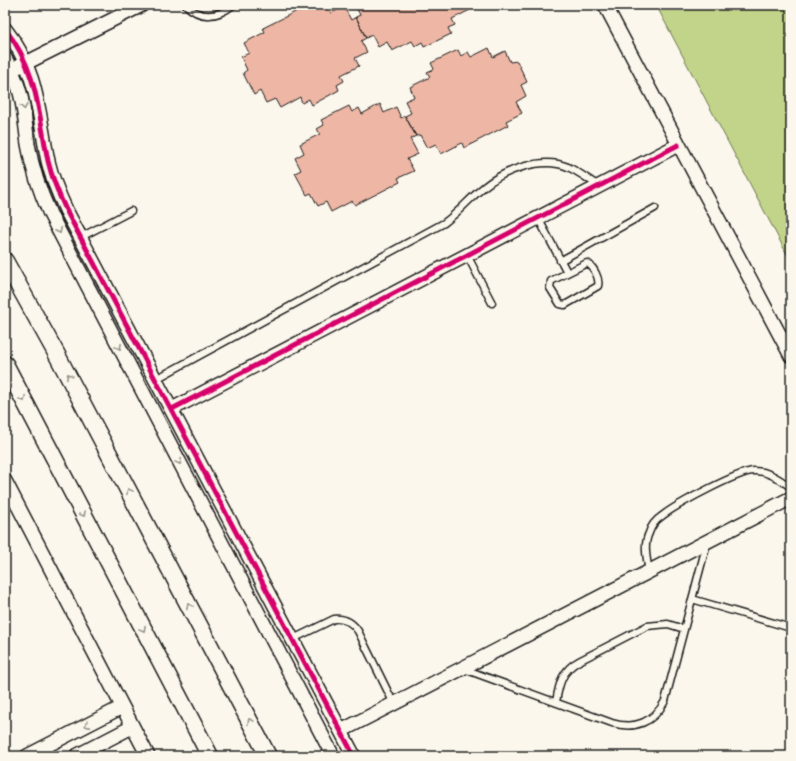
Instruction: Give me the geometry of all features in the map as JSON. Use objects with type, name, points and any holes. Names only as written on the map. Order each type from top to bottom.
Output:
[{"type":"street","points":[[8,72],[142,5]]},
{"type":"street","points":[[605,5],[791,356]]},
{"type":"street","points":[[5,29],[20,49],[27,63],[36,90],[48,163],[55,184],[81,237],[354,756]]},
{"type":"street","points":[[5,58],[8,72],[24,104],[32,161],[50,214],[333,756]]},
{"type":"street","points":[[172,409],[678,145]]},
{"type":"street","points":[[5,261],[56,352],[268,756]]},
{"type":"street","points":[[5,364],[210,756]]},
{"type":"street","points":[[5,481],[148,756]]},
{"type":"street","points":[[341,731],[791,498]]},
{"type":"street","points":[[27,756],[122,707]]},
{"type":"street","points":[[76,756],[132,727]]},
{"type":"lane","points":[[186,5],[197,13],[210,16],[223,12],[233,5]]},
{"type":"lane","points":[[156,379],[444,223],[461,210],[485,186],[506,174],[539,164],[558,164],[576,171],[599,186]]},
{"type":"lane","points":[[560,261],[655,208]]},
{"type":"lane","points":[[81,237],[131,211]]},
{"type":"lane","points":[[538,218],[567,272]]},
{"type":"lane","points":[[467,255],[492,303]]},
{"type":"lane","points":[[587,263],[592,266],[598,278],[598,286],[565,305],[560,304],[550,285],[553,280],[567,272],[587,263]]},
{"type":"lane","points":[[649,572],[646,540],[656,521],[667,512],[732,477],[754,470],[769,474],[791,487]]},
{"type":"lane","points":[[462,668],[621,726],[634,726],[647,721],[661,709],[665,701],[707,542]]},
{"type":"lane","points":[[692,599],[791,628]]},
{"type":"lane","points":[[293,639],[334,619],[340,618],[351,622],[358,631],[394,704]]},
{"type":"lane","points":[[556,702],[563,675],[573,664],[647,626],[661,624],[684,629]]},
{"type":"green space","points":[[656,5],[791,5],[791,262]]},
{"type":"building","points":[[318,5],[327,5],[331,13],[344,7],[351,20],[356,17],[366,38],[361,41],[367,52],[355,58],[359,66],[341,75],[344,81],[337,85],[339,90],[312,105],[309,99],[302,103],[300,97],[280,108],[275,99],[266,103],[260,91],[254,95],[243,73],[247,70],[241,57],[249,53],[244,43],[265,32],[263,28],[307,6],[309,9]]},
{"type":"building","points":[[355,5],[468,5],[470,10],[452,19],[455,25],[448,28],[451,34],[424,47],[422,42],[415,46],[412,41],[392,51],[387,42],[378,47],[372,35],[366,38],[356,17],[360,15]]},
{"type":"building","points":[[489,48],[493,57],[505,51],[510,62],[517,61],[527,82],[521,85],[526,96],[516,102],[522,113],[506,121],[508,125],[464,148],[462,143],[441,154],[436,144],[427,148],[420,135],[416,136],[405,116],[411,113],[405,101],[414,97],[410,87],[430,77],[427,72],[434,69],[431,63],[458,50],[461,56],[468,52],[471,57]]},
{"type":"building","points":[[380,104],[384,113],[396,107],[401,118],[405,116],[416,136],[410,139],[418,154],[407,159],[414,171],[398,178],[400,182],[355,205],[352,201],[331,212],[326,202],[318,206],[311,193],[307,195],[295,173],[301,170],[295,158],[304,153],[300,144],[320,134],[317,129],[324,125],[321,120],[349,106],[352,112],[359,108],[362,114]]},
{"type":"cycle path","points":[[5,29],[16,44],[30,76],[39,109],[48,161],[66,210],[354,756]]},
{"type":"cycle path","points":[[172,409],[678,145]]}]
